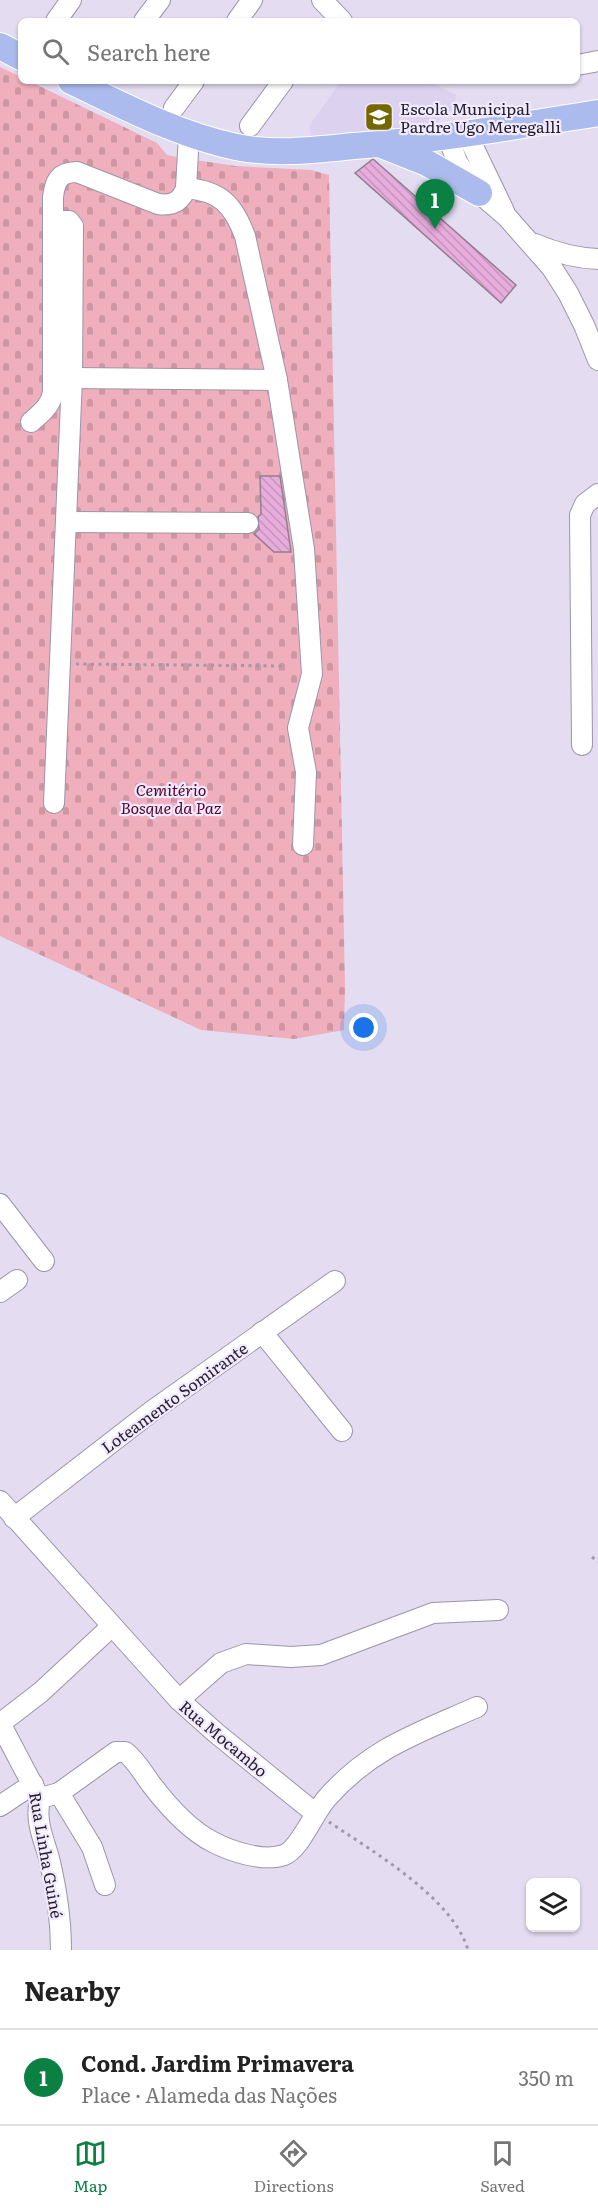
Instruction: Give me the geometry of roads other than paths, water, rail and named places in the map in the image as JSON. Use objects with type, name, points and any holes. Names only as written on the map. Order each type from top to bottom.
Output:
[{"type":"main road","points":[[0,46],[18,55]]},
{"type":"main road","points":[[78,84],[189,134],[238,147],[266,151],[300,151],[458,135],[598,113]]},
{"type":"main road","points":[[378,144],[427,163],[478,193]]},
{"type":"street","points":[[58,18],[71,0]]},
{"type":"street","points":[[146,18],[160,0]]},
{"type":"street","points":[[239,18],[252,0]]},
{"type":"street","points":[[174,108],[192,84]]},
{"type":"street","points":[[250,126],[281,84]]},
{"type":"street","points":[[32,422],[48,407],[53,392],[54,188],[61,175],[68,172],[86,174],[158,204],[175,203],[183,196],[186,188],[189,134]]},
{"type":"street","points":[[458,135],[457,162],[478,193],[507,217],[552,268],[568,293],[598,360]]},
{"type":"street","points":[[458,135],[507,217]]},
{"type":"street","points":[[186,188],[203,189],[215,194],[225,201],[240,222],[277,380],[304,549],[312,674],[297,728],[306,772],[303,845]]},
{"type":"street","points":[[53,221],[69,221],[72,226],[72,378],[54,803]]},
{"type":"street","points":[[530,241],[556,253],[576,258],[598,259]]},
{"type":"street","points":[[72,378],[277,380]]},
{"type":"street","points":[[582,745],[580,515],[585,504],[598,494]]},
{"type":"street","points":[[67,522],[248,523]]},
{"type":"street","points":[[0,1204],[44,1261]]},
{"type":"street","points":[[0,1292],[17,1280]]},
{"type":"street","name":"Loteamento Somirante","points":[[14,1518],[152,1411],[335,1281]]},
{"type":"street","points":[[262,1332],[342,1431]]},
{"type":"street","name":"Rua Mocambo","points":[[0,1501],[179,1700],[315,1813]]},
{"type":"street","points":[[179,1700],[221,1663],[246,1654],[291,1657],[321,1655],[433,1613],[498,1610]]},
{"type":"street","name":"Rua Linha Guiné","points":[[61,1950],[51,1871],[38,1823],[37,1791],[4,1732],[2,1722],[41,1692],[111,1627]]},
{"type":"street","points":[[0,1806],[37,1791],[59,1793],[120,1751],[129,1755],[160,1796],[190,1826],[213,1842],[236,1850],[273,1857],[286,1854],[301,1839],[315,1813],[352,1772],[386,1748],[477,1707]]},
{"type":"street","points":[[59,1793],[92,1847],[105,1885]]},
{"type":"place","name":"Escola Municipal Pardre Ugo Meregalli","points":[[379,117]]},
{"type":"place","name":"Cond. Jardim Primavera","points":[[435,229]]},
{"type":"park label","name":"Cemitério Bosque da Paz","points":[[171,798]]}]
